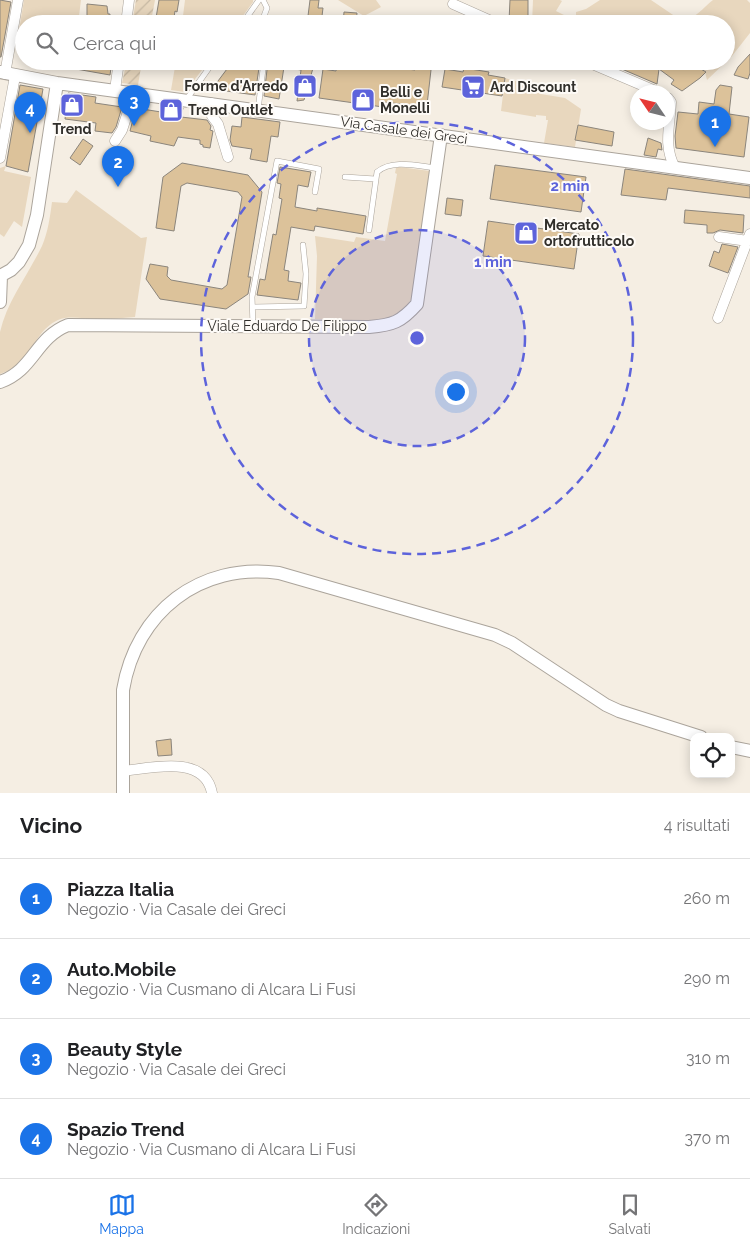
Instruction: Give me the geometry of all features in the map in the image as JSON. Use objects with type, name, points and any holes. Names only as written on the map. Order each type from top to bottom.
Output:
[{"type":"street","points":[[16,15],[18,0]]},
{"type":"street","points":[[127,15],[129,0]]},
{"type":"street","points":[[452,4],[477,15]]},
{"type":"street","points":[[0,158],[6,74],[15,18]]},
{"type":"street","points":[[115,90],[118,70]]},
{"type":"street","points":[[606,70],[642,85]]},
{"type":"street","name":"Via Casale dei Greci","points":[[6,74],[57,83],[750,178]]},
{"type":"street","points":[[0,302],[0,276],[11,270],[19,262],[29,245],[37,215],[57,83]]},
{"type":"street","points":[[115,141],[122,130],[134,93]]},
{"type":"street","points":[[211,104],[212,116],[218,124],[228,157]]},
{"type":"street","points":[[668,130],[668,149],[675,168]]},
{"type":"street","name":"Viale Eduardo De Filippo","points":[[0,382],[16,374],[26,365],[48,336],[57,329],[68,325],[369,327],[385,326],[398,322],[417,304],[441,135]]},
{"type":"street","points":[[718,318],[749,237],[719,237]]},
{"type":"street","points":[[123,793],[123,690],[131,658],[143,635],[162,610],[188,590],[222,575],[252,571],[279,573],[495,635],[512,643],[606,705],[690,734]]},
{"type":"street","points":[[735,748],[750,751]]},
{"type":"street","points":[[123,771],[169,766],[189,767],[208,780],[212,793]]},
{"type":"lane","points":[[248,15],[259,0]]},
{"type":"lane","points":[[263,0],[267,8],[264,15]]},
{"type":"lane","points":[[185,100],[207,70]]},
{"type":"lane","points":[[258,110],[263,70]]},
{"type":"lane","points":[[253,326],[252,297],[277,161],[319,169],[314,192]]},
{"type":"lane","points":[[369,230],[377,172],[389,165],[396,164],[436,168]]},
{"type":"lane","points":[[345,177],[375,179]]},
{"type":"lane","points":[[252,307],[304,306],[306,274],[303,245]]},
{"type":"shaded area","points":[[24,0],[81,0],[79,15],[22,15]]},
{"type":"shaded area","points":[[136,0],[155,0],[152,15],[134,15]]},
{"type":"shaded area","points":[[185,0],[253,0],[244,15],[183,15]]},
{"type":"shaded area","points":[[338,0],[376,0],[381,7],[362,15]]},
{"type":"shaded area","points":[[533,0],[562,1],[556,11],[564,15],[532,15]]},
{"type":"shaded area","points":[[600,0],[651,0],[673,15],[576,15],[576,12],[586,9]]},
{"type":"shaded area","points":[[713,0],[747,0],[750,3],[750,33],[735,52],[735,15],[696,15]]},
{"type":"shaded area","points":[[125,70],[140,70],[138,85],[122,83]]},
{"type":"shaded area","points":[[174,70],[202,70],[185,92],[171,90]]},
{"type":"shaded area","points":[[702,70],[717,70],[707,80],[705,72]]},
{"type":"shaded area","points":[[505,78],[523,83],[531,90],[541,94],[565,98],[581,109],[575,147],[544,143],[548,120],[546,120],[546,116],[536,115],[536,117],[501,111]]},
{"type":"shaded area","points":[[6,166],[4,171],[31,177],[22,227],[14,221],[4,237],[0,234],[0,168]]},
{"type":"shaded area","points":[[396,168],[430,171],[413,295],[406,306],[396,314],[384,319],[356,321],[315,319],[317,256],[315,236],[354,242],[356,237],[385,241],[397,174],[395,173]]},
{"type":"shaded area","points":[[76,190],[141,238],[147,237],[135,317],[96,319],[72,317],[58,320],[43,331],[20,363],[0,374],[0,332],[3,321],[18,288],[42,246],[50,219],[52,202],[67,203]]},
{"type":"building","points":[[0,0],[11,2],[1,57],[0,57]]},
{"type":"building","points":[[159,0],[179,0],[177,12],[175,11],[174,15],[156,15]]},
{"type":"building","points":[[310,0],[319,0],[318,8],[323,8],[322,15],[308,15]]},
{"type":"building","points":[[510,0],[528,0],[528,15],[509,15]]},
{"type":"building","points":[[87,4],[107,6],[108,14],[110,14],[110,15],[87,15]]},
{"type":"building","points":[[344,12],[357,13],[357,15],[344,15]]},
{"type":"building","points":[[750,54],[750,73],[748,79],[734,75],[738,67]]},
{"type":"building","points":[[82,70],[111,70],[110,75]]},
{"type":"building","points":[[226,70],[259,70],[255,95],[212,89]]},
{"type":"building","points":[[267,70],[284,70],[279,99],[264,96]]},
{"type":"building","points":[[301,70],[312,70],[304,100],[297,101]]},
{"type":"building","points":[[323,70],[431,70],[426,114],[410,112],[411,105],[383,102],[383,107],[319,98]]},
{"type":"building","points":[[445,70],[463,72],[464,70],[476,70],[489,72],[488,75],[505,78],[502,96],[442,87]]},
{"type":"building","points":[[624,70],[659,70],[657,84]]},
{"type":"building","points":[[660,70],[703,70],[706,72],[682,91],[671,84],[674,80]]},
{"type":"building","points":[[20,85],[43,89],[28,172],[6,166]]},
{"type":"building","points":[[720,85],[732,87],[729,114],[749,117],[744,157],[676,148],[675,136],[678,112],[698,114],[699,102],[714,104],[716,90]]},
{"type":"building","points":[[68,93],[96,97],[95,103],[122,107],[116,127],[112,133],[95,131],[96,123],[65,119]]},
{"type":"building","points":[[162,106],[183,108],[181,117],[207,120],[211,126],[210,130],[213,131],[210,148],[203,147],[200,144],[200,140],[178,137],[174,146],[150,141],[151,136],[130,131],[136,108],[161,112]]},
{"type":"building","points":[[242,117],[280,122],[278,137],[271,136],[267,162],[250,159],[252,149],[232,146],[230,140],[232,126],[241,127]]},
{"type":"building","points":[[578,125],[614,132],[612,146],[575,140]]},
{"type":"building","points":[[648,138],[661,143],[662,150],[658,149],[656,157],[644,155]]},
{"type":"building","points":[[83,139],[93,146],[80,165],[70,158]]},
{"type":"building","points":[[182,163],[248,175],[262,192],[248,277],[251,277],[248,294],[226,309],[160,299],[146,279],[150,264],[168,267],[167,276],[171,280],[222,289],[227,285],[242,197],[238,192],[187,183],[181,186],[174,231],[156,228],[163,177]]},
{"type":"building","points":[[495,165],[586,177],[581,212],[490,199]]},
{"type":"building","points":[[280,167],[311,172],[308,187],[298,185],[295,207],[317,211],[317,208],[366,216],[363,234],[315,226],[314,231],[291,227],[284,270],[289,271],[288,281],[301,283],[298,300],[257,295],[260,279],[265,280],[273,234],[276,235],[282,199],[279,198],[281,184],[277,183]]},
{"type":"building","points":[[625,169],[750,186],[750,198],[668,188],[666,200],[621,195]]},
{"type":"building","points":[[447,198],[463,200],[461,216],[445,214]]},
{"type":"building","points":[[685,210],[744,215],[743,233],[720,230],[707,233],[707,225],[684,223]]},
{"type":"building","points":[[488,221],[579,234],[574,269],[483,256]]},
{"type":"building","points":[[722,244],[738,247],[728,273],[709,266],[714,251],[719,253]]},
{"type":"building","points":[[171,739],[172,755],[158,756],[156,741]]},
{"type":"place","name":"Forme d'Arredo","points":[[305,86]]},
{"type":"place","name":"Ard Discount","points":[[473,87]]},
{"type":"place","name":"Belli e Monelli","points":[[363,100]]},
{"type":"place","name":"Trend","points":[[72,105]]},
{"type":"place","name":"Trend Outlet","points":[[171,110]]},
{"type":"place","name":"Beauty Style","points":[[134,126]]},
{"type":"place","name":"Spazio Trend","points":[[30,133]]},
{"type":"place","name":"Piazza Italia","points":[[715,147]]},
{"type":"place","name":"Auto.Mobile","points":[[118,187]]},
{"type":"place","name":"Mercato ortofrutticolo","points":[[526,233]]}]
